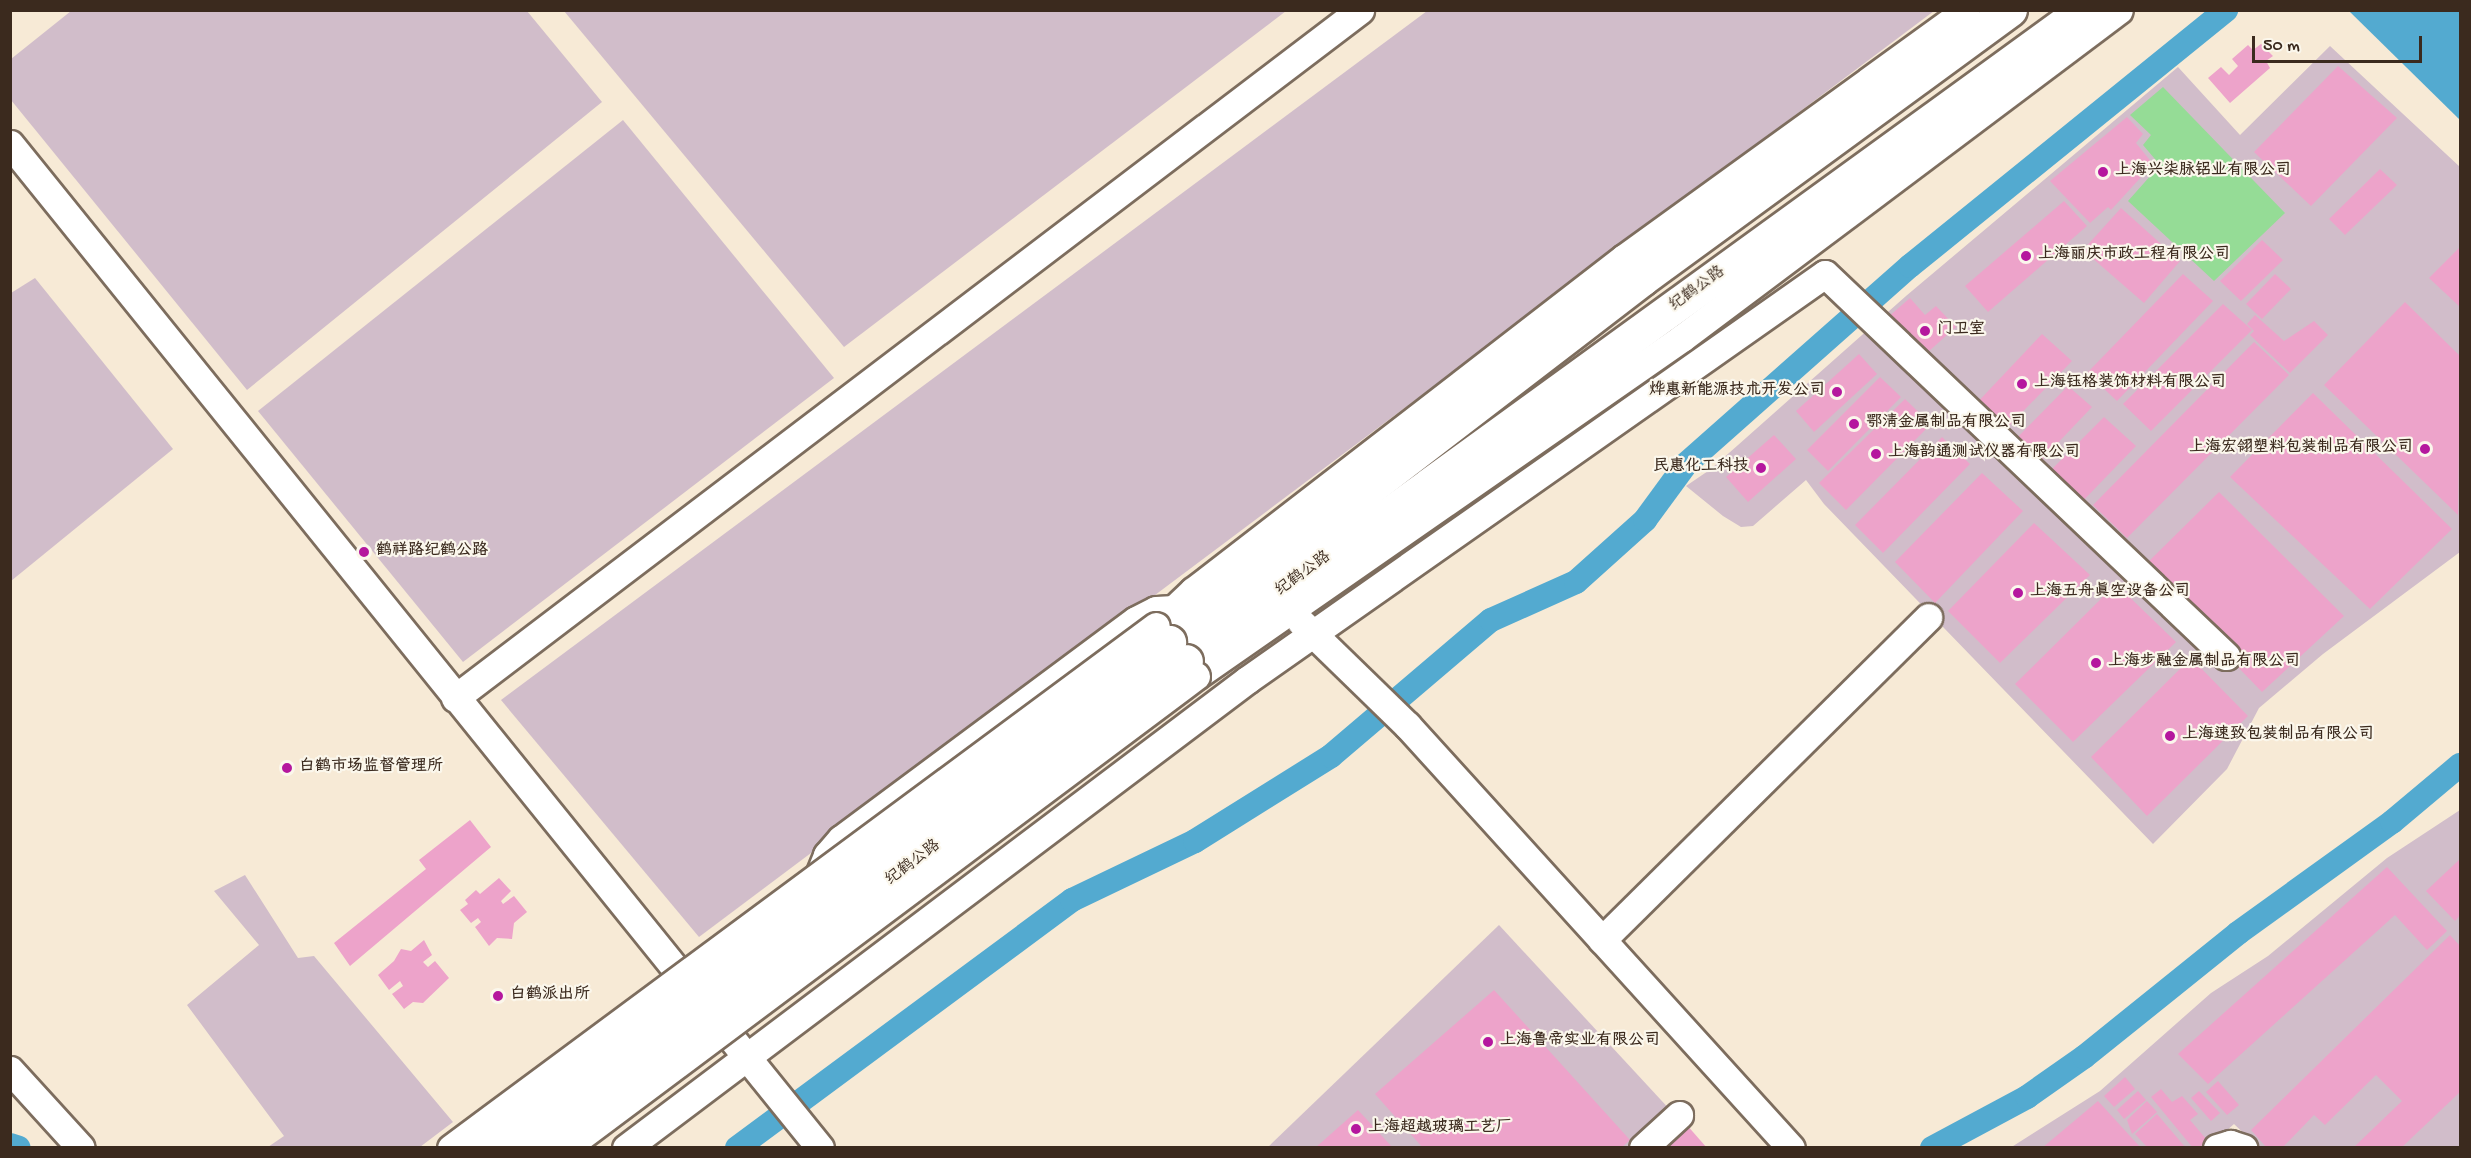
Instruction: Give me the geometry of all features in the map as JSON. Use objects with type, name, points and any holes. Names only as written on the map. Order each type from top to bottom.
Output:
[{"type":"main road","name":"纪鹤公路","points":[[531,1148],[1176,643],[1633,268],[2010,10]]},
{"type":"main road","name":"纪鹤公路","points":[[485,1148],[1176,643],[1282,602],[1674,326],[2083,10]]},
{"type":"street","points":[[455,698],[1360,10]]},
{"type":"street","points":[[1633,268],[1966,10]]},
{"type":"street","points":[[1674,326],[2119,10]]},
{"type":"street","points":[[10,144],[820,1148]]},
{"type":"street","points":[[626,1148],[865,966],[1312,634],[1825,274],[1872,323],[2226,656]]},
{"type":"street","points":[[1282,602],[1407,725],[1791,1148]]},
{"type":"street","points":[[865,966],[817,886],[818,872],[827,855],[841,839],[1136,620],[1156,610],[1176,643]]},
{"type":"street","points":[[1602,940],[1928,617]]},
{"type":"street","points":[[451,1148],[1176,643]]},
{"type":"street","points":[[565,1148],[1176,643]]},
{"type":"street","points":[[10,1070],[81,1148]]},
{"type":"street","points":[[1643,1148],[1679,1115]]},
{"type":"street","points":[[2217,1148],[2230,1144],[2243,1148]]},
{"type":"shaded area","points":[[71,11],[527,11],[602,102],[247,390],[11,100],[11,59]]},
{"type":"shaded area","points":[[564,11],[1286,11],[844,347]]},
{"type":"shaded area","points":[[1427,11],[1934,11],[699,937],[501,700]]},
{"type":"shaded area","points":[[2330,46],[2460,167],[2460,552],[2323,654],[2259,708],[2227,769],[2153,844],[1824,504],[1806,480],[1753,526],[1741,527],[1723,516],[1686,486],[1711,469],[1906,296],[2178,67],[2240,135]]},
{"type":"shaded area","points":[[623,120],[834,378],[463,662],[258,411]]},
{"type":"shaded area","points":[[35,278],[173,449],[11,581],[11,293]]},
{"type":"shaded area","points":[[2460,810],[2460,1147],[2258,1147],[2234,1124],[2208,1147],[2010,1148],[2100,1091],[2211,993],[2268,956],[2387,858]]},
{"type":"shaded area","points":[[245,875],[298,958],[314,956],[453,1122],[420,1147],[268,1147],[284,1136],[187,1005],[259,945],[214,891]]},
{"type":"shaded area","points":[[1499,925],[1673,1113],[1633,1147],[1267,1148]]},
{"type":"green space","points":[[2163,87],[2285,213],[2214,281],[2128,201],[2160,165],[2143,145],[2151,135],[2130,115]]},
{"type":"water","points":[[2349,11],[2460,11],[2460,120]]},
{"type":"building","points":[[2261,44],[2273,56],[2266,61],[2270,68],[2230,103],[2208,78],[2221,67],[2229,75],[2238,66],[2232,59],[2248,45],[2253,50]]},
{"type":"building","points":[[2338,66],[2397,118],[2311,206],[2254,152]]},
{"type":"building","name":"上海兴柒脉铝业有限公司","points":[[2127,117],[2143,134],[2136,143],[2153,164],[2111,210],[2108,207],[2090,223],[2050,181]]},
{"type":"building","points":[[2380,169],[2397,185],[2345,235],[2329,219]]},
{"type":"building","name":"上海丽庆市政工程有限公司","points":[[2064,201],[2087,226],[1988,312],[1965,286]]},
{"type":"building","points":[[2121,208],[2180,261],[2144,303],[2083,250]]},
{"type":"building","points":[[2262,240],[2283,260],[2241,301],[2220,281]]},
{"type":"building","points":[[2460,247],[2460,307],[2429,278]]},
{"type":"building","points":[[2183,274],[2213,301],[2117,401],[2087,373]]},
{"type":"building","points":[[2275,274],[2291,289],[2262,319],[2246,304]]},
{"type":"building","name":"门卫室","points":[[1910,298],[1925,315],[1936,306],[1956,327],[1919,360],[1887,318]]},
{"type":"building","name":"上海宏翎塑料包装制品有限公司","points":[[2405,302],[2460,356],[2458,515],[2324,385]]},
{"type":"building","points":[[2223,304],[2252,330],[2151,431],[2123,404]]},
{"type":"building","points":[[2255,315],[2284,341],[2314,321],[2328,335],[2290,373],[2250,335],[2254,331],[2247,324]]},
{"type":"building","name":"上海钰格装饰材料有限公司","points":[[2042,334],[2072,361],[2001,434],[1972,408]]},
{"type":"building","points":[[2254,342],[2289,375],[2127,538],[2093,505]]},
{"type":"building","name":"烨惠新能源技术开发公司","points":[[1859,354],[1877,374],[1814,432],[1796,411]]},
{"type":"building","name":"鄂清金属制品有限公司","points":[[1880,377],[1901,397],[1828,471],[1807,450]]},
{"type":"building","points":[[2068,386],[2092,407],[2034,468],[2010,445]]},
{"type":"building","points":[[2313,393],[2452,529],[2370,609],[2230,477]]},
{"type":"building","name":"上海韵通测试仪器有限公司","points":[[1905,399],[1931,424],[1846,510],[1819,483]]},
{"type":"building","points":[[2104,417],[2136,446],[2077,507],[2045,476]]},
{"type":"building","name":"民惠化工科技","points":[[1774,435],[1796,459],[1748,502],[1726,477]]},
{"type":"building","points":[[1942,437],[1970,464],[1883,553],[1855,525]]},
{"type":"building","points":[[1982,473],[2023,511],[1935,603],[1895,562]]},
{"type":"building","points":[[2219,492],[2344,616],[2262,692],[2142,568]]},
{"type":"building","name":"上海五舟真空设备公司","points":[[2034,523],[2090,575],[2000,663],[1948,611]]},
{"type":"building","name":"上海步融金属制品有限公司","points":[[2116,584],[2176,642],[2073,742],[2015,684]]},
{"type":"building","name":"上海速致包装制品有限公司","points":[[2191,658],[2248,716],[2147,816],[2091,757]]},
{"type":"building","points":[[470,820],[491,847],[350,966],[334,943],[426,869],[419,860]]},
{"type":"building","points":[[2460,859],[2460,915],[2455,921],[2426,891]]},
{"type":"building","points":[[2387,867],[2447,931],[2427,950],[2395,915],[2208,1084],[2178,1054]]},
{"type":"building","points":[[499,878],[511,891],[501,901],[503,904],[514,896],[527,912],[514,923],[512,939],[497,938],[489,946],[475,927],[481,922],[478,918],[471,923],[460,910],[468,904],[465,900],[476,890],[480,894]]},
{"type":"building","points":[[2450,935],[2460,946],[2460,1092],[2401,1148],[2353,1148],[2402,1101],[2376,1075],[2325,1125],[2314,1115],[2282,1148],[2267,1148],[2251,1130]]},
{"type":"building","points":[[424,940],[432,955],[423,962],[428,967],[435,961],[449,978],[423,1003],[413,1002],[404,1009],[392,994],[403,986],[400,981],[389,990],[378,975],[394,961],[401,949],[411,951]]},
{"type":"building","name":"上海鲁帝实业有限公司","points":[[1494,990],[1630,1140],[1621,1148],[1423,1148],[1375,1094]]},
{"type":"building","points":[[2125,1077],[2135,1089],[2114,1107],[2104,1096]]},
{"type":"building","points":[[2218,1081],[2239,1105],[2227,1115],[2206,1092]]},
{"type":"building","points":[[2161,1089],[2172,1102],[2182,1096],[2198,1114],[2190,1120],[2207,1140],[2199,1148],[2193,1148],[2151,1097]]},
{"type":"building","points":[[2138,1091],[2146,1100],[2124,1119],[2117,1110]]},
{"type":"building","points":[[2199,1091],[2220,1113],[2211,1121],[2191,1098]]},
{"type":"building","points":[[2098,1101],[2141,1148],[2042,1148]]},
{"type":"building","points":[[2147,1101],[2157,1112],[2132,1134],[2127,1120]]},
{"type":"building","name":"上海超越玻璃工艺厂","points":[[1358,1110],[1393,1148],[1315,1148]]},
{"type":"building","points":[[2157,1114],[2186,1148],[2148,1148],[2135,1134]]},
{"type":"building","points":[[1686,1124],[1707,1148],[1660,1148]]},
{"type":"waterway","points":[[737,1148],[1072,900],[1195,841],[1331,756],[1491,620],[1576,582],[1645,520],[1686,464],[1910,266],[2226,10]]},
{"type":"waterway","points":[[1932,1148],[2027,1097],[2084,1057],[2238,933],[2392,822],[2460,765]]},
{"type":"waterway","points":[[10,1145],[19,1148]]},
{"type":"place","name":"上海兴柒脉铝业有限公司","points":[[2103,172]]},
{"type":"place","name":"上海丽庆市政工程有限公司","points":[[2026,256]]},
{"type":"place","name":"门卫室","points":[[1925,331]]},
{"type":"place","name":"上海钰格装饰材料有限公司","points":[[2022,384]]},
{"type":"place","name":"烨惠新能源技术开发公司","points":[[1837,392]]},
{"type":"place","name":"鄂清金属制品有限公司","points":[[1854,424]]},
{"type":"place","name":"上海宏翎塑料包装制品有限公司","points":[[2425,449]]},
{"type":"place","name":"上海韵通测试仪器有限公司","points":[[1876,454]]},
{"type":"place","name":"民惠化工科技","points":[[1761,468]]},
{"type":"place","name":"鹤祥路纪鹤公路","points":[[364,552]]},
{"type":"place","name":"上海五舟真空设备公司","points":[[2018,593]]},
{"type":"place","name":"上海步融金属制品有限公司","points":[[2096,663]]},
{"type":"place","name":"上海速致包装制品有限公司","points":[[2170,736]]},
{"type":"place","name":"白鹤市场监督管理所","points":[[287,768]]},
{"type":"place","name":"白鹤派出所","points":[[498,996]]},
{"type":"place","name":"上海鲁帝实业有限公司","points":[[1488,1042]]},
{"type":"place","name":"上海超越玻璃工艺厂","points":[[1356,1129]]}]
